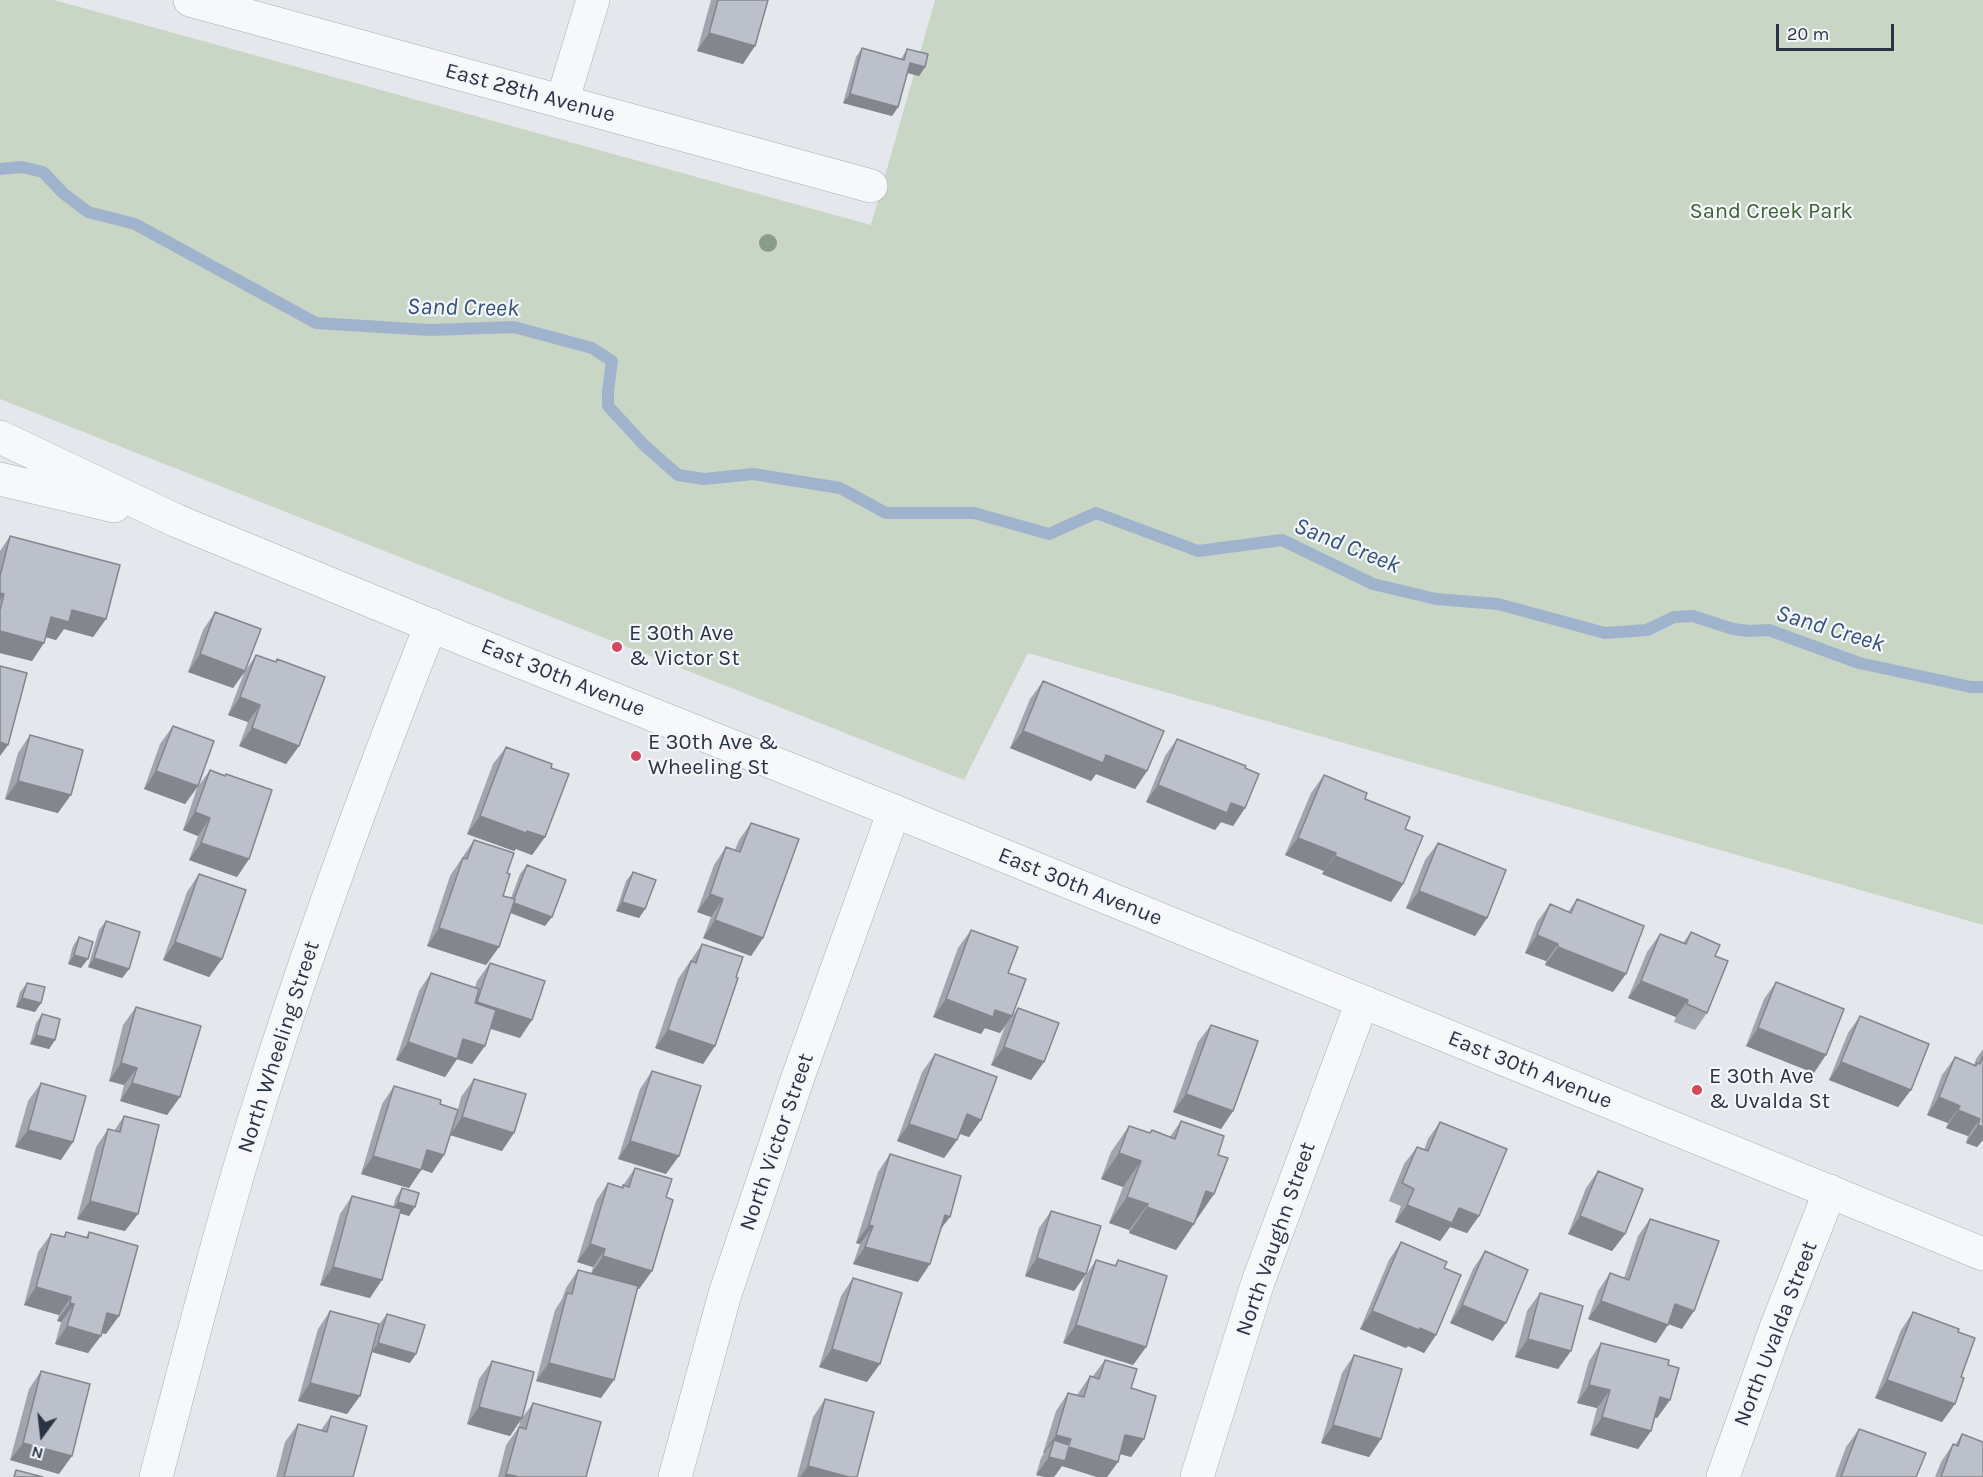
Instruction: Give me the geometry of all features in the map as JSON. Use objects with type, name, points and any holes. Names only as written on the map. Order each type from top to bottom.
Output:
[{"type":"street","name":"East 28th Avenue","points":[[190,0],[871,186]]},
{"type":"street","points":[[562,102],[593,0]]},
{"type":"street","name":"East 30th Avenue","points":[[0,437],[177,521],[1983,1254]]},
{"type":"street","name":"East 30th Avenue","points":[[0,479],[177,521]]},
{"type":"street","name":"North Wheeling Street","points":[[156,1477],[253,1125],[306,961],[368,786],[431,625]]},
{"type":"street","name":"North Victor Street","points":[[675,1477],[725,1294],[798,1077],[894,811]]},
{"type":"street","name":"North Vaughn Street","points":[[1197,1477],[1258,1282],[1362,1002]]},
{"type":"street","name":"North Uvalda Street","points":[[1723,1477],[1776,1328],[1830,1191]]},
{"type":"green space","name":"Sand Creek Park","points":[[0,0],[54,0],[871,225],[935,0],[1983,0],[1983,925],[1028,653],[964,780],[0,399]]},
{"type":"building","points":[[718,0],[768,0],[755,46],[709,33]]},
{"type":"building","points":[[862,48],[904,60],[907,49],[928,54],[925,67],[910,63],[898,107],[850,94]]},
{"type":"building","points":[[10,536],[120,565],[106,619],[72,610],[69,622],[51,617],[44,643],[0,631],[0,610],[4,594],[0,593],[0,576]]},
{"type":"building","points":[[215,612],[261,629],[245,671],[200,654]]},
{"type":"building","points":[[256,655],[276,662],[277,659],[325,677],[299,746],[252,728],[260,705],[240,697]]},
{"type":"building","points":[[0,666],[27,673],[8,745],[0,742]]},
{"type":"building","points":[[1043,681],[1164,731],[1147,771],[1106,755],[1103,763],[1023,731]]},
{"type":"building","points":[[173,726],[214,741],[198,786],[156,771]]},
{"type":"building","points":[[30,735],[83,750],[71,795],[18,781]]},
{"type":"building","points":[[1177,739],[1246,766],[1245,768],[1259,774],[1245,808],[1231,803],[1227,813],[1158,785]]},
{"type":"building","points":[[506,747],[552,764],[551,768],[569,774],[545,837],[527,831],[526,833],[480,816]]},
{"type":"building","points":[[210,770],[272,790],[249,859],[201,843],[210,818],[195,812]]},
{"type":"building","points":[[1324,775],[1367,793],[1365,799],[1410,817],[1405,829],[1423,836],[1403,884],[1298,838]]},
{"type":"building","points":[[751,823],[799,839],[763,938],[715,920],[723,899],[710,894],[726,847],[740,852]]},
{"type":"building","points":[[474,840],[514,853],[507,873],[510,874],[503,896],[515,899],[499,947],[439,928],[463,858],[467,859]]},
{"type":"building","points":[[1438,843],[1506,870],[1487,918],[1419,891]]},
{"type":"building","points":[[527,865],[566,880],[552,917],[514,903]]},
{"type":"building","points":[[633,872],[656,880],[645,909],[622,902]]},
{"type":"building","points":[[199,874],[246,890],[222,959],[175,942]]},
{"type":"building","points":[[1577,899],[1644,926],[1626,974],[1558,947],[1558,944],[1537,935],[1550,904],[1571,913]]},
{"type":"building","points":[[106,921],[140,932],[129,969],[94,958]]},
{"type":"building","points":[[971,930],[1018,947],[1008,973],[1026,979],[1012,1016],[995,1010],[993,1017],[946,999]]},
{"type":"building","points":[[1691,932],[1720,945],[1715,956],[1728,961],[1707,1013],[1687,1004],[1688,1000],[1641,981],[1660,934],[1686,944]]},
{"type":"building","points":[[79,937],[93,942],[88,959],[74,955]]},
{"type":"building","points":[[702,944],[743,957],[715,1046],[668,1030],[691,961],[696,963]]},
{"type":"building","points":[[490,963],[545,981],[532,1020],[477,1002]]},
{"type":"building","points":[[431,973],[479,989],[475,1003],[496,1010],[485,1046],[463,1039],[457,1059],[408,1042]]},
{"type":"building","points":[[1776,982],[1844,1009],[1826,1055],[1758,1028]]},
{"type":"building","points":[[27,983],[45,987],[41,1003],[22,998]]},
{"type":"building","points":[[136,1007],[201,1026],[180,1097],[132,1083],[137,1068],[121,1063]]},
{"type":"building","points":[[1018,1008],[1059,1023],[1044,1062],[1004,1047]]},
{"type":"building","points":[[42,1014],[60,1019],[55,1040],[36,1035]]},
{"type":"building","points":[[1860,1016],[1929,1044],[1911,1090],[1841,1062]]},
{"type":"building","points":[[1211,1025],[1258,1041],[1233,1111],[1186,1094]]},
{"type":"building","points":[[935,1054],[997,1077],[981,1120],[967,1114],[957,1140],[909,1124]]},
{"type":"building","points":[[1983,1055],[1983,1127],[1978,1125],[1980,1119],[1958,1110],[1960,1106],[1939,1097],[1955,1057],[1976,1066],[1977,1063],[1980,1064]]},
{"type":"building","points":[[652,1071],[701,1086],[679,1156],[630,1141]]},
{"type":"building","points":[[474,1079],[526,1094],[514,1133],[462,1117]]},
{"type":"building","points":[[41,1083],[86,1096],[73,1142],[28,1130]]},
{"type":"building","points":[[394,1086],[441,1100],[440,1104],[458,1110],[444,1155],[427,1150],[421,1170],[373,1156]]},
{"type":"building","points":[[124,1116],[159,1125],[138,1214],[90,1201],[108,1129],[120,1132]]},
{"type":"building","points":[[1181,1121],[1224,1136],[1218,1155],[1228,1158],[1214,1194],[1206,1191],[1194,1224],[1127,1197],[1141,1161],[1119,1153],[1129,1126],[1150,1133],[1152,1130],[1175,1139]]},
{"type":"building","points":[[1440,1122],[1507,1149],[1479,1216],[1459,1208],[1452,1223],[1407,1205],[1414,1189],[1402,1183],[1417,1147],[1428,1151]]},
{"type":"building","points":[[890,1154],[961,1176],[950,1217],[945,1215],[930,1264],[865,1247],[873,1226],[869,1225]]},
{"type":"building","points":[[635,1168],[672,1179],[666,1197],[673,1200],[652,1271],[603,1256],[605,1249],[590,1244],[608,1183],[623,1188],[623,1185],[629,1187]]},
{"type":"building","points":[[1598,1171],[1643,1189],[1625,1234],[1580,1216]]},
{"type":"building","points":[[402,1188],[419,1193],[415,1207],[398,1202]]},
{"type":"building","points":[[352,1196],[401,1209],[382,1280],[333,1267]]},
{"type":"building","points":[[1051,1211],[1101,1226],[1086,1274],[1037,1258]]},
{"type":"building","points":[[1650,1219],[1719,1241],[1694,1311],[1675,1304],[1668,1325],[1601,1301],[1610,1273],[1629,1280]]},
{"type":"building","points":[[66,1232],[88,1238],[89,1232],[138,1246],[119,1316],[107,1313],[101,1336],[67,1326],[74,1304],[70,1303],[71,1297],[36,1287],[51,1234],[65,1237]]},
{"type":"building","points":[[1401,1242],[1447,1262],[1444,1268],[1461,1275],[1436,1335],[1372,1311]]},
{"type":"building","points":[[1485,1251],[1528,1270],[1506,1323],[1462,1305]]},
{"type":"building","points":[[1096,1260],[1116,1266],[1118,1260],[1167,1276],[1146,1347],[1076,1325]]},
{"type":"building","points":[[578,1270],[638,1286],[614,1380],[549,1363],[567,1293],[572,1294]]},
{"type":"building","points":[[853,1278],[902,1293],[880,1364],[832,1349]]},
{"type":"building","points":[[1540,1293],[1583,1306],[1571,1351],[1528,1339]]},
{"type":"building","points":[[330,1311],[379,1324],[360,1396],[310,1383]]},
{"type":"building","points":[[1913,1312],[1959,1329],[1958,1332],[1975,1338],[1961,1377],[1964,1378],[1955,1404],[1887,1380]]},
{"type":"building","points":[[387,1314],[425,1325],[416,1354],[378,1343]]},
{"type":"building","points":[[1601,1343],[1669,1360],[1668,1365],[1679,1368],[1670,1400],[1660,1397],[1651,1431],[1602,1417],[1610,1390],[1589,1385]]},
{"type":"building","points":[[1354,1355],[1402,1369],[1381,1439],[1333,1425]]},
{"type":"building","points":[[1105,1360],[1137,1369],[1131,1388],[1156,1396],[1144,1439],[1125,1435],[1118,1462],[1069,1447],[1065,1461],[1049,1457],[1054,1440],[1069,1445],[1071,1439],[1056,1435],[1068,1393],[1084,1397],[1090,1376],[1099,1379]]},
{"type":"building","points":[[492,1361],[534,1372],[522,1418],[479,1407]]},
{"type":"building","points":[[41,1371],[90,1384],[72,1456],[23,1443]]},
{"type":"building","points":[[825,1399],[874,1412],[857,1477],[808,1466]]},
{"type":"building","points":[[533,1403],[601,1422],[586,1477],[519,1477],[506,1474],[519,1427],[526,1429]]},
{"type":"building","points":[[331,1416],[367,1426],[353,1477],[284,1477],[298,1424],[327,1432]]},
{"type":"building","points":[[1859,1429],[1926,1453],[1916,1477],[1841,1477]]},
{"type":"building","points":[[1962,1434],[1983,1442],[1983,1477],[1941,1477],[1953,1444],[1958,1446]]},
{"type":"building","points":[[16,1470],[43,1477],[14,1477]]},
{"type":"waterway","name":"Sand Creek","points":[[0,169],[22,167],[43,172],[63,193],[88,212],[135,224],[316,323],[431,330],[514,327],[592,348],[612,361],[608,406],[644,445],[678,475],[704,479],[753,474],[840,488],[886,513],[974,513],[1049,534],[1096,513],[1198,551],[1282,540],[1373,584],[1436,599],[1498,604],[1605,633],[1647,630],[1674,617],[1693,616],[1733,629],[1769,630],[1859,663],[1971,687],[1983,687]]},
{"type":"place","name":"E 30th Ave & Victor St","points":[[617,647]]},
{"type":"place","name":"E 30th Ave & Wheeling St","points":[[636,756]]},
{"type":"place","name":"E 30th Ave & Uvalda St","points":[[1697,1090]]}]
